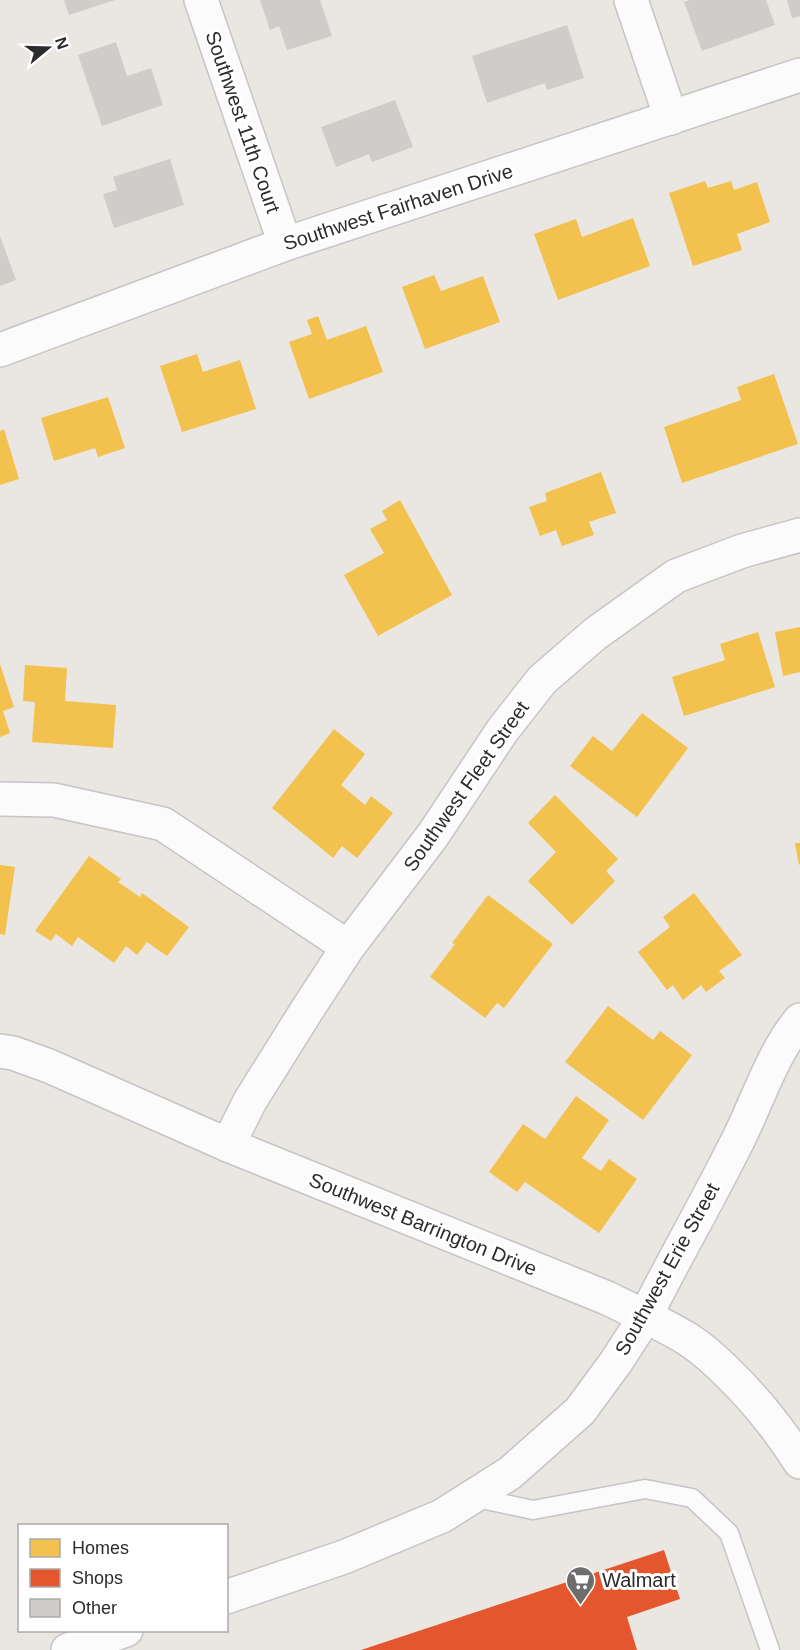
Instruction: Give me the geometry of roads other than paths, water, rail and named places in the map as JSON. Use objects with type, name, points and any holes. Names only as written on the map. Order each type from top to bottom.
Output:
[{"type":"street","name":"Southwest 11th Court","points":[[201,0],[285,244]]},
{"type":"street","points":[[631,0],[670,118]]},
{"type":"street","name":"Southwest Fairhaven Drive","points":[[0,350],[285,244],[800,75]]},
{"type":"street","name":"Southwest Fleet Street","points":[[228,1145],[250,1101],[348,947],[433,835],[502,731],[542,680],[595,634],[676,576],[742,551],[800,535]]},
{"type":"street","points":[[0,799],[54,800],[162,824],[348,947]]},
{"type":"street","name":"Southwest Erie Street","points":[[228,1596],[344,1557],[442,1516],[510,1473],[580,1411],[645,1317],[736,1146],[787,1036],[800,1020]]},
{"type":"street","name":"Southwest Barrington Drive","points":[[0,1051],[13,1053],[49,1066],[228,1145],[608,1298],[645,1317],[690,1341],[716,1362],[750,1394],[783,1434],[800,1462]]},
{"type":"street","points":[[68,1650],[120,1632]]},
{"type":"lane","points":[[472,1497],[533,1510],[645,1489],[692,1498],[729,1533],[770,1650]]},
{"type":"place","name":"Walmart","points":[[581,1606]]}]
